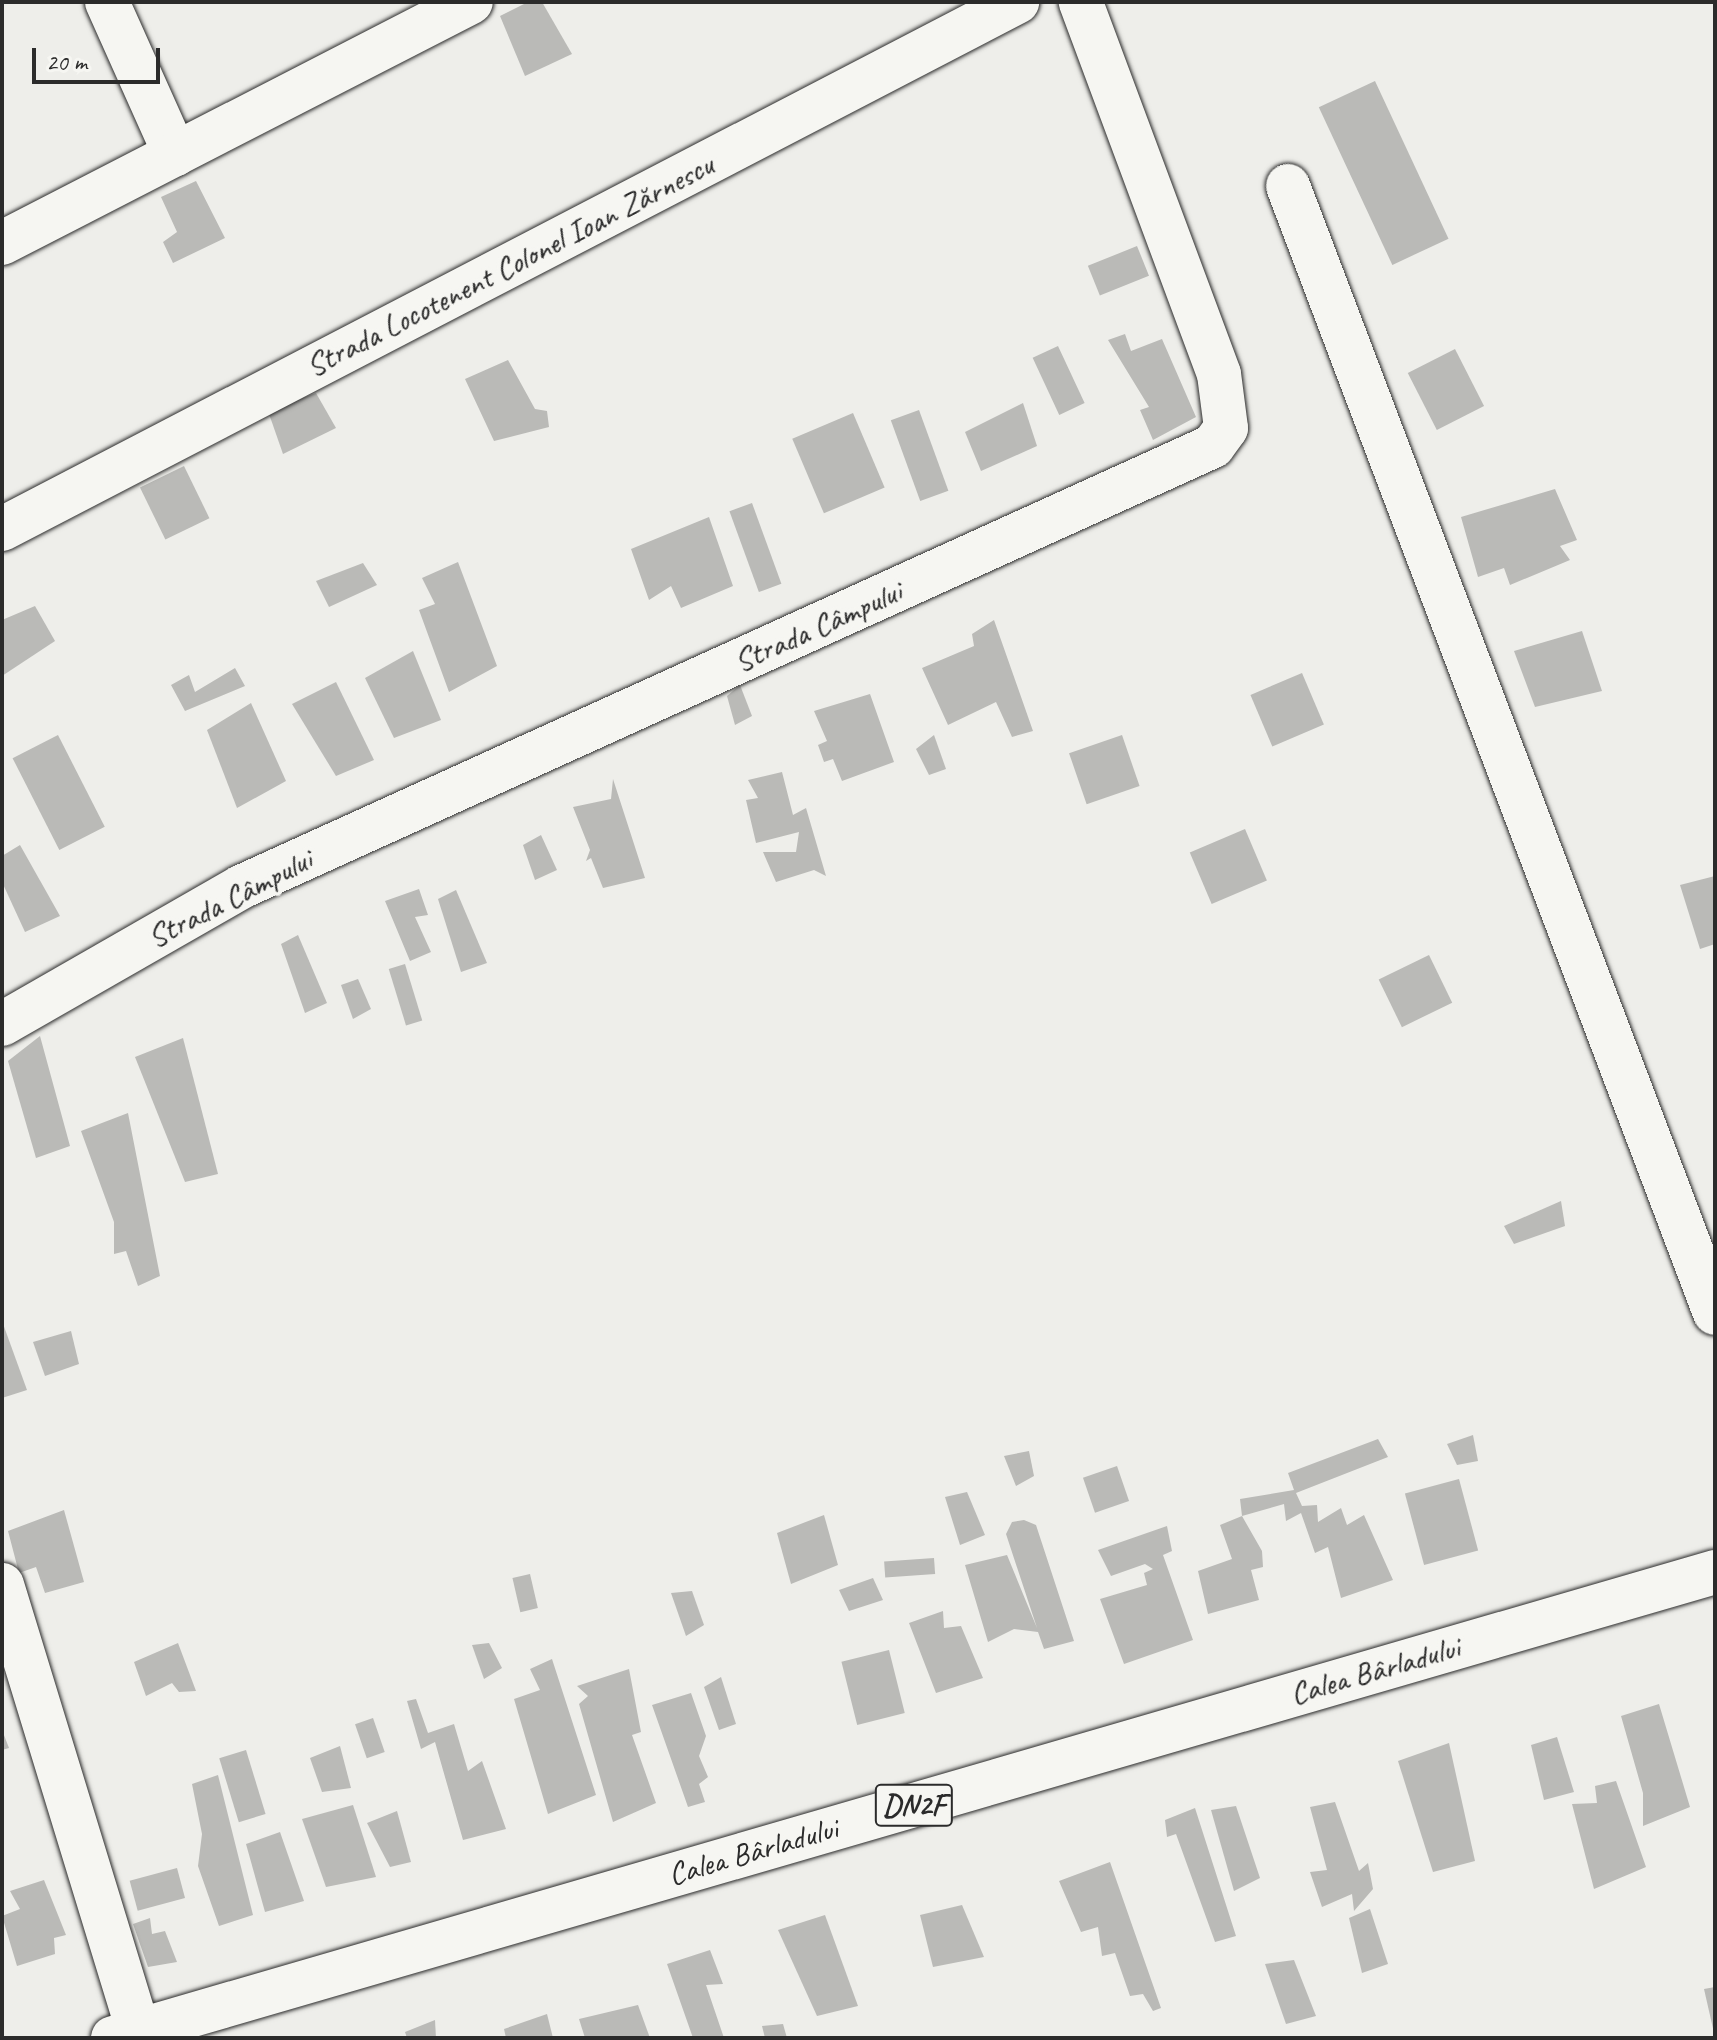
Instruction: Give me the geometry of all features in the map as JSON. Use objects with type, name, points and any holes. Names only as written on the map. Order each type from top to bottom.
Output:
[{"type":"street","points":[[107,2],[175,154]]},
{"type":"street","name":"Strada Locotenent Colonel Ioan Zărnescu","points":[[2,529],[1017,2]]},
{"type":"street","name":"Strada Câmpului","points":[[2,1024],[241,887],[1213,446],[1226,428],[1219,374],[1081,2]]},
{"type":"street","points":[[2,243],[468,3]]},
{"type":"street","points":[[1288,186],[1715,1313]]},
{"type":"street","name":"Calea Bârladului","points":[[126,2034],[1715,1572]]},
{"type":"street","points":[[2,1585],[126,2034]]},
{"type":"building","points":[[528,2],[542,2],[572,54],[525,76],[500,16]]},
{"type":"building","points":[[1375,81],[1449,239],[1392,265],[1319,107]]},
{"type":"building","points":[[196,181],[225,238],[173,263],[163,242],[177,232],[161,197]]},
{"type":"building","points":[[1137,246],[1149,276],[1100,296],[1088,266]]},
{"type":"building","points":[[1125,334],[1131,351],[1162,339],[1196,417],[1153,440],[1140,410],[1149,407],[1108,340]]},
{"type":"building","points":[[1058,346],[1085,403],[1059,415],[1033,358]]},
{"type":"building","points":[[1455,349],[1484,406],[1437,430],[1408,373]]},
{"type":"building","points":[[508,360],[535,409],[547,411],[549,427],[494,441],[465,379]]},
{"type":"building","points":[[316,393],[336,428],[283,454],[268,411]]},
{"type":"building","points":[[1023,403],[1037,446],[981,471],[965,432]]},
{"type":"building","points":[[919,410],[948,491],[920,501],[891,420]]},
{"type":"building","points":[[853,413],[885,488],[824,513],[792,439]]},
{"type":"building","points":[[184,466],[209,518],[165,540],[140,487]]},
{"type":"building","points":[[1555,489],[1577,540],[1560,546],[1570,560],[1510,585],[1504,568],[1478,577],[1461,517]]},
{"type":"building","points":[[752,503],[781,584],[759,592],[729,511]]},
{"type":"building","points":[[709,517],[733,586],[681,608],[671,586],[649,600],[631,549]]},
{"type":"building","points":[[458,562],[497,666],[449,692],[419,610],[435,604],[422,578]]},
{"type":"building","points":[[363,563],[377,585],[329,607],[316,581]]},
{"type":"building","points":[[35,606],[55,641],[2,676],[2,620]]},
{"type":"building","points":[[994,620],[1033,731],[1012,737],[996,702],[948,725],[922,668],[974,646],[972,634]]},
{"type":"building","points":[[1582,631],[1602,691],[1535,707],[1514,651]]},
{"type":"building","points":[[413,651],[441,720],[394,738],[365,678]]},
{"type":"building","points":[[235,668],[245,686],[185,711],[171,685],[189,675],[195,692]]},
{"type":"building","points":[[1302,673],[1324,725],[1272,746],[1250,695]]},
{"type":"building","points":[[336,682],[374,760],[336,776],[292,704]]},
{"type":"building","points":[[740,685],[752,716],[735,725],[727,696]]},
{"type":"building","points":[[870,694],[894,762],[842,781],[833,759],[824,762],[818,745],[827,741],[814,711]]},
{"type":"building","points":[[251,703],[286,781],[237,808],[207,730]]},
{"type":"building","points":[[58,735],[105,827],[59,850],[13,758]]},
{"type":"building","points":[[934,735],[946,769],[929,775],[916,749]]},
{"type":"building","points":[[1122,735],[1140,786],[1087,804],[1069,753]]},
{"type":"building","points":[[782,772],[793,815],[806,808],[826,876],[814,870],[776,882],[763,852],[796,852],[799,832],[756,843],[746,800],[758,798],[748,780]]},
{"type":"building","points":[[613,779],[645,878],[603,888],[591,858],[586,861],[590,850],[573,807],[611,799]]},
{"type":"building","points":[[1245,829],[1267,881],[1212,904],[1190,852]]},
{"type":"building","points":[[541,835],[557,870],[535,880],[523,845]]},
{"type":"building","points":[[20,845],[60,916],[25,932],[2,882],[2,856]]},
{"type":"building","points":[[1715,876],[1715,944],[1700,949],[1680,885]]},
{"type":"building","points":[[419,889],[428,915],[415,917],[431,952],[410,961],[385,901]]},
{"type":"building","points":[[456,890],[487,963],[461,972],[438,899]]},
{"type":"building","points":[[298,935],[327,1003],[305,1013],[281,944]]},
{"type":"building","points":[[1429,955],[1452,1003],[1402,1027],[1379,980]]},
{"type":"building","points":[[405,964],[422,1020],[406,1025],[389,969]]},
{"type":"building","points":[[358,979],[371,1009],[353,1019],[341,985]]},
{"type":"building","points":[[40,1036],[70,1146],[36,1158],[8,1061]]},
{"type":"building","points":[[183,1038],[218,1174],[185,1182],[135,1057]]},
{"type":"building","points":[[128,1113],[160,1276],[138,1286],[126,1251],[114,1254],[114,1222],[81,1131]]},
{"type":"building","points":[[1561,1201],[1565,1226],[1514,1244],[1504,1226]]},
{"type":"building","points":[[2,1321],[27,1390],[2,1398]]},
{"type":"building","points":[[71,1331],[79,1364],[45,1376],[33,1342]]},
{"type":"building","points":[[1473,1435],[1478,1461],[1457,1465],[1447,1444]]},
{"type":"building","points":[[1378,1439],[1388,1457],[1296,1493],[1302,1506],[1317,1505],[1318,1522],[1341,1508],[1347,1525],[1364,1515],[1393,1580],[1341,1598],[1328,1547],[1315,1553],[1301,1513],[1286,1521],[1284,1504],[1242,1516],[1240,1499],[1294,1490],[1288,1473]]},
{"type":"building","points":[[1029,1451],[1034,1476],[1016,1486],[1004,1456]]},
{"type":"building","points":[[1117,1466],[1129,1501],[1095,1513],[1083,1478]]},
{"type":"building","points":[[1459,1479],[1478,1550],[1424,1565],[1405,1493]]},
{"type":"building","points":[[967,1492],[985,1535],[960,1545],[945,1497]]},
{"type":"building","points":[[64,1510],[84,1582],[45,1593],[36,1567],[19,1573],[8,1531]]},
{"type":"building","points":[[824,1515],[838,1565],[791,1584],[777,1533]]},
{"type":"building","points":[[1242,1516],[1262,1551],[1263,1567],[1251,1570],[1259,1600],[1208,1614],[1198,1571],[1232,1559],[1220,1525]]},
{"type":"building","points":[[1024,1520],[1036,1525],[1074,1641],[1044,1649],[1038,1632],[1014,1629],[988,1642],[965,1565],[1007,1555],[1037,1628],[1006,1534],[1012,1522]]},
{"type":"building","points":[[1167,1526],[1172,1551],[1163,1555],[1193,1640],[1124,1664],[1100,1599],[1147,1585],[1144,1573],[1153,1569],[1145,1564],[1111,1576],[1098,1550]]},
{"type":"building","points":[[934,1558],[935,1574],[885,1577],[884,1561]]},
{"type":"building","points":[[530,1574],[538,1608],[520,1612],[512,1578]]},
{"type":"building","points":[[873,1578],[883,1600],[849,1611],[839,1590]]},
{"type":"building","points":[[692,1591],[704,1625],[686,1636],[671,1593]]},
{"type":"building","points":[[943,1611],[944,1628],[961,1626],[983,1678],[936,1693],[909,1623]]},
{"type":"building","points":[[178,1643],[196,1691],[179,1692],[172,1683],[146,1696],[134,1662]]},
{"type":"building","points":[[489,1643],[502,1668],[484,1679],[472,1645]]},
{"type":"building","points":[[889,1650],[905,1713],[857,1725],[841,1662]]},
{"type":"building","points":[[552,1659],[596,1795],[548,1814],[514,1699],[540,1690],[530,1669]]},
{"type":"building","points":[[629,1669],[641,1732],[632,1735],[656,1803],[613,1822],[579,1704],[588,1696],[577,1686]]},
{"type":"building","points":[[721,1677],[736,1724],[719,1730],[704,1687]]},
{"type":"building","points":[[691,1693],[706,1736],[699,1756],[708,1777],[699,1784],[705,1802],[688,1807],[652,1705]]},
{"type":"building","points":[[416,1699],[428,1733],[454,1724],[468,1771],[482,1761],[506,1829],[463,1840],[435,1742],[421,1749],[407,1701]]},
{"type":"building","points":[[1659,1704],[1690,1807],[1643,1826],[1643,1793],[1621,1716]]},
{"type":"building","points":[[373,1718],[385,1752],[367,1758],[355,1724]]},
{"type":"building","points":[[2,1730],[9,1748],[2,1750]]},
{"type":"building","points":[[1557,1737],[1574,1792],[1544,1800],[1531,1745]]},
{"type":"building","points":[[1449,1743],[1475,1861],[1433,1872],[1398,1761]]},
{"type":"building","points":[[340,1746],[351,1788],[322,1792],[310,1758]]},
{"type":"building","points":[[246,1750],[266,1814],[239,1822],[219,1758]]},
{"type":"building","points":[[218,1775],[253,1915],[219,1926],[198,1866],[202,1834],[192,1784]]},
{"type":"building","points":[[1616,1781],[1646,1867],[1594,1889],[1572,1804],[1597,1803],[1595,1786]]},
{"type":"building","points":[[1335,1802],[1359,1871],[1368,1863],[1373,1889],[1354,1911],[1352,1894],[1322,1907],[1310,1872],[1327,1870],[1310,1807]]},
{"type":"building","points":[[353,1805],[376,1877],[326,1887],[302,1819]]},
{"type":"building","points":[[1236,1806],[1260,1878],[1234,1891],[1211,1810]]},
{"type":"building","points":[[1195,1808],[1236,1936],[1215,1942],[1176,1834],[1167,1837],[1165,1820]]},
{"type":"building","points":[[397,1811],[411,1862],[390,1867],[367,1823]]},
{"type":"building","points":[[280,1832],[304,1901],[265,1912],[246,1844]]},
{"type":"building","points":[[1110,1862],[1161,2008],[1153,2011],[1143,1994],[1130,1996],[1115,1953],[1102,1956],[1098,1927],[1081,1932],[1059,1881]]},
{"type":"building","points":[[177,1868],[185,1898],[138,1911],[130,1881]]},
{"type":"building","points":[[44,1880],[66,1935],[54,1938],[55,1954],[17,1966],[2,1916],[20,1909],[10,1891]]},
{"type":"building","points":[[962,1905],[984,1957],[933,1967],[920,1915]]},
{"type":"building","points":[[1370,1909],[1388,1964],[1362,1973],[1349,1918]]},
{"type":"building","points":[[825,1915],[858,2006],[817,2016],[778,1930]]},
{"type":"building","points":[[150,1918],[152,1934],[165,1931],[177,1962],[148,1967],[133,1924]]},
{"type":"building","points":[[710,1950],[723,1984],[706,1985],[724,2038],[693,2038],[667,1964]]},
{"type":"building","points":[[1294,1960],[1316,2016],[1286,2024],[1265,1964]]},
{"type":"building","points":[[1715,1987],[1715,2033],[1714,2033],[1704,1989]]},
{"type":"building","points":[[638,2005],[650,2038],[585,2038],[579,2019]]},
{"type":"building","points":[[547,2014],[553,2038],[506,2038],[504,2029]]},
{"type":"building","points":[[435,2020],[436,2038],[407,2038],[405,2032]]},
{"type":"building","points":[[783,2024],[787,2038],[765,2038],[762,2026]]}]
